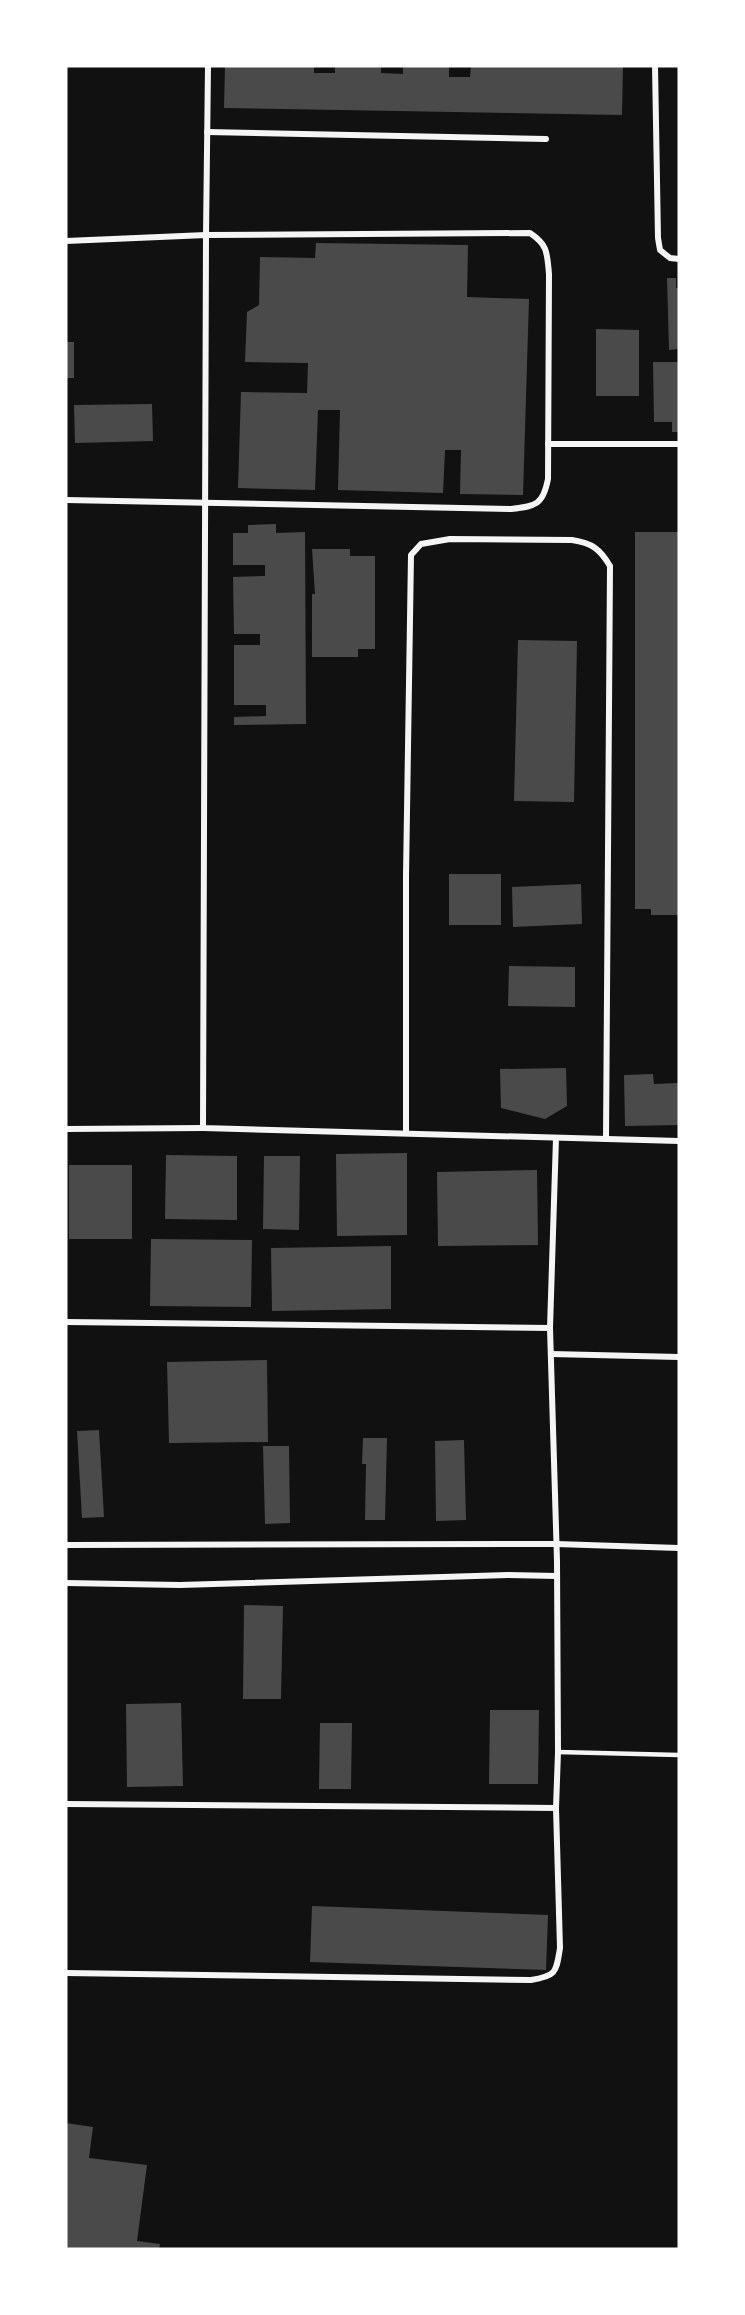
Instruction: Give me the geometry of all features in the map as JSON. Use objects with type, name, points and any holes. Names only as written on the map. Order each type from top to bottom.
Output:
[{"type":"street","points":[[203,1128],[208,66]]},
{"type":"street","points":[[656,66],[659,244],[660,250],[670,258],[679,259]]},
{"type":"street","points":[[207,132],[546,139]]},
{"type":"street","points":[[66,241],[206,235],[530,233],[543,241],[548,254],[549,274],[548,479],[545,496],[534,506],[511,509],[205,501],[66,500]]},
{"type":"street","points":[[548,444],[679,444]]},
{"type":"street","points":[[406,1132],[406,840],[411,555],[421,544],[450,539],[572,540],[589,543],[600,550],[610,566],[606,1139]]},
{"type":"street","points":[[66,1129],[203,1128],[406,1132],[679,1142]]},
{"type":"street","points":[[66,1973],[531,1980],[549,1977],[556,1970],[560,1948],[556,1808],[557,1576],[550,1328],[556,1138]]},
{"type":"street","points":[[66,1322],[550,1328]]},
{"type":"street","points":[[551,1354],[679,1357]]},
{"type":"street","points":[[66,1545],[556,1544],[679,1548]]},
{"type":"street","points":[[66,1582],[180,1585],[508,1575],[557,1576]]},
{"type":"street","points":[[66,1804],[556,1808]]},
{"type":"lane","points":[[558,1752],[679,1755]]},
{"type":"building","points":[[225,66],[314,66],[314,73],[335,73],[335,66],[381,66],[381,73],[403,74],[403,66],[449,66],[449,77],[470,77],[471,66],[623,66],[622,115],[224,108]]},
{"type":"building","points":[[316,243],[468,245],[467,297],[529,299],[523,495],[460,494],[461,450],[445,450],[443,493],[338,490],[340,410],[318,410],[315,490],[238,488],[241,392],[307,393],[308,363],[245,362],[247,312],[259,305],[260,257],[315,258]]},
{"type":"building","points":[[667,278],[676,278],[676,288],[679,288],[679,349],[669,350]]},
{"type":"building","points":[[596,329],[639,330],[639,396],[596,396]]},
{"type":"building","points":[[66,342],[74,342],[74,378],[66,378]]},
{"type":"building","points":[[653,362],[679,362],[679,432],[672,432],[672,422],[654,422]]},
{"type":"building","points":[[152,404],[153,441],[75,443],[74,405]]},
{"type":"building","points":[[276,524],[276,533],[305,532],[306,724],[234,725],[234,717],[266,716],[266,705],[234,705],[234,645],[260,645],[260,634],[234,634],[233,577],[265,576],[265,565],[233,565],[233,533],[248,533],[248,525]]},
{"type":"building","points":[[635,532],[679,532],[679,915],[651,915],[651,909],[635,909]]},
{"type":"building","points":[[312,549],[350,549],[350,556],[375,556],[375,649],[358,649],[358,657],[312,657],[312,594],[315,594]]},
{"type":"building","points":[[518,640],[577,641],[574,802],[514,801]]},
{"type":"building","points":[[449,874],[501,874],[501,925],[449,925]]},
{"type":"building","points":[[581,884],[582,924],[513,927],[512,887]]},
{"type":"building","points":[[509,966],[575,967],[575,1007],[508,1006]]},
{"type":"building","points":[[566,1068],[567,1106],[545,1119],[501,1108],[500,1069]]},
{"type":"building","points":[[653,1074],[654,1084],[679,1083],[679,1125],[625,1126],[624,1075]]},
{"type":"building","points":[[407,1153],[407,1235],[337,1236],[336,1154]]},
{"type":"building","points":[[166,1155],[237,1156],[237,1220],[165,1219]]},
{"type":"building","points":[[264,1156],[300,1156],[299,1230],[263,1229]]},
{"type":"building","points":[[69,1165],[132,1165],[132,1239],[69,1239]]},
{"type":"building","points":[[537,1170],[538,1245],[438,1246],[437,1172]]},
{"type":"building","points":[[151,1239],[252,1240],[251,1307],[150,1306]]},
{"type":"building","points":[[391,1246],[391,1309],[272,1311],[271,1248]]},
{"type":"building","points":[[267,1360],[268,1442],[169,1443],[167,1362]]},
{"type":"building","points":[[99,1430],[104,1517],[82,1518],[77,1431]]},
{"type":"building","points":[[363,1438],[387,1438],[385,1520],[365,1520],[366,1464],[362,1464]]},
{"type":"building","points":[[464,1440],[466,1520],[436,1521],[435,1441]]},
{"type":"building","points":[[263,1446],[289,1446],[290,1523],[265,1524]]},
{"type":"building","points":[[244,1605],[283,1606],[281,1699],[243,1699]]},
{"type":"building","points":[[181,1703],[183,1786],[127,1787],[126,1704]]},
{"type":"building","points":[[490,1710],[539,1710],[538,1784],[489,1784]]},
{"type":"building","points":[[320,1723],[352,1723],[351,1789],[319,1789]]},
{"type":"building","points":[[312,1906],[548,1915],[546,1970],[310,1962]]},
{"type":"building","points":[[66,2123],[93,2127],[89,2158],[147,2165],[137,2241],[160,2244],[159,2249],[66,2249]]}]
